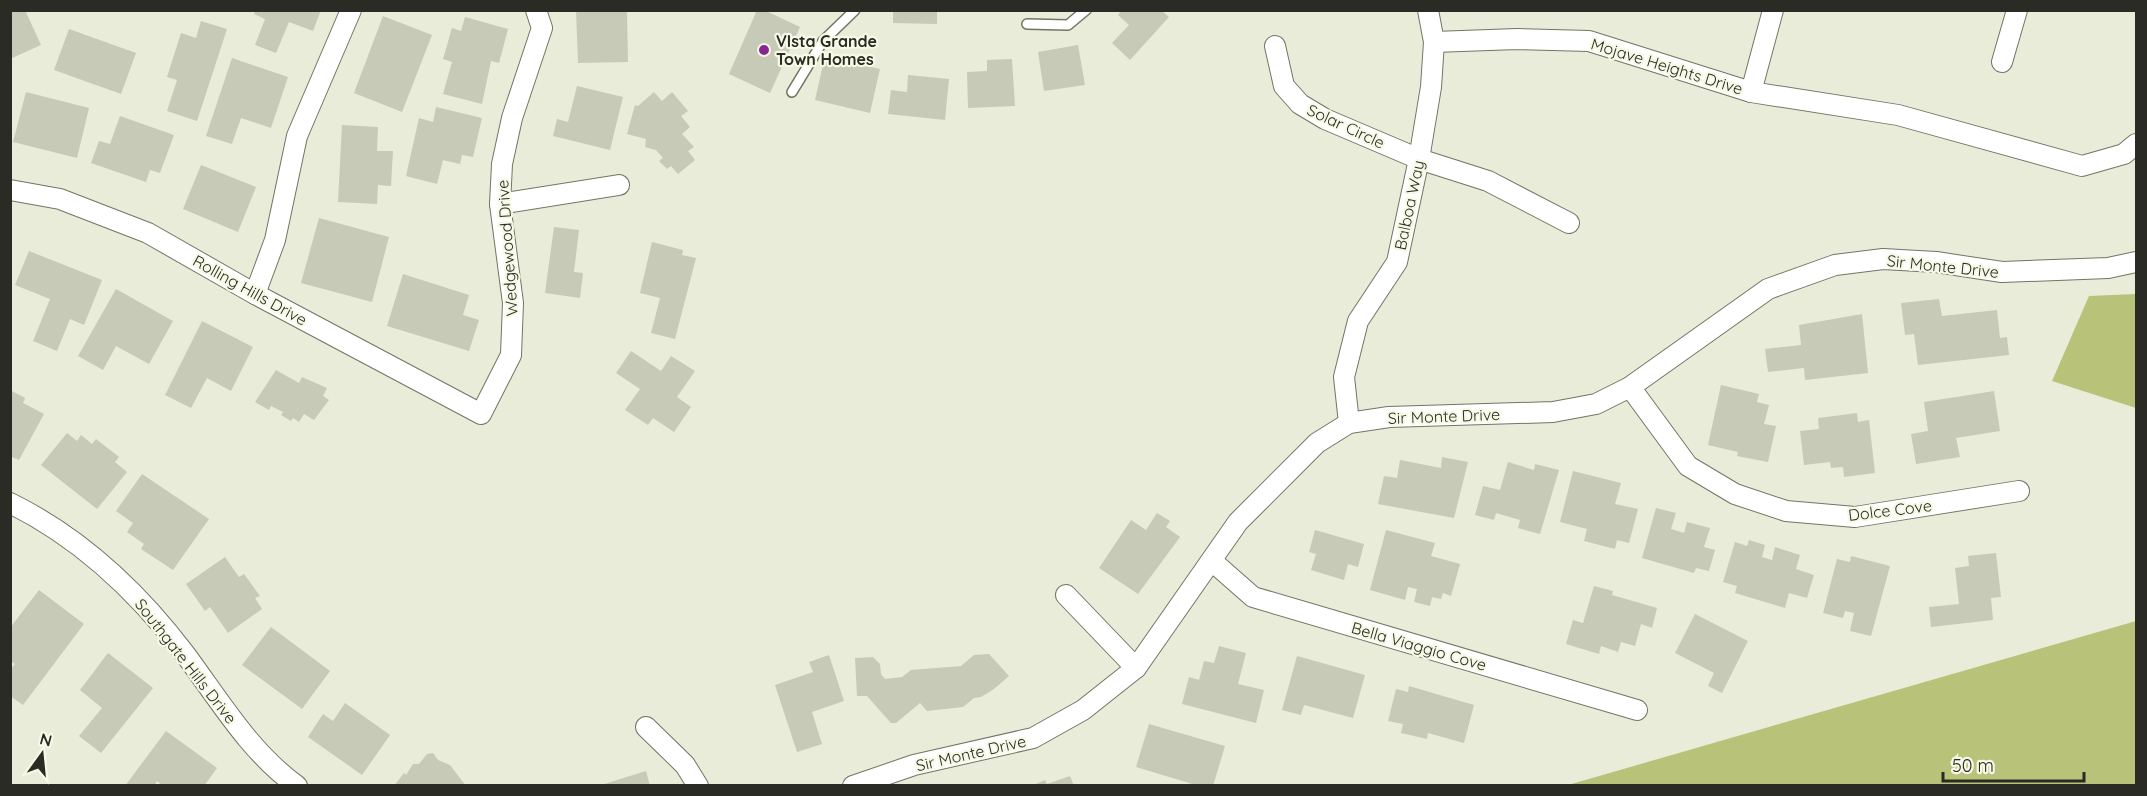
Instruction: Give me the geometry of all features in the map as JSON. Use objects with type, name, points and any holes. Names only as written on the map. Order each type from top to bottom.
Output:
[{"type":"street","points":[[255,294],[275,240],[297,136],[351,10]]},
{"type":"street","name":"Wedgewood Drive","points":[[481,414],[511,355],[513,303],[500,204],[502,164],[512,118],[542,28],[536,10]]},
{"type":"street","name":"Balboa Way","points":[[1349,423],[1344,377],[1359,321],[1397,262],[1419,159],[1431,87],[1434,42],[1428,10]]},
{"type":"street","points":[[1751,92],[1773,10]]},
{"type":"street","points":[[2002,62],[2017,10]]},
{"type":"street","name":"Mojave Heights Drive","points":[[1434,42],[1517,39],[1589,41],[1751,92],[1898,115],[2082,166],[2124,154],[2136,144]]},
{"type":"street","name":"Solar Circle","points":[[1275,46],[1284,86],[1300,104],[1324,120],[1419,159],[1488,181],[1569,223]]},
{"type":"street","points":[[500,204],[619,185]]},
{"type":"street","name":"Rolling Hills Drive","points":[[10,190],[60,199],[148,233],[255,294],[481,414]]},
{"type":"street","name":"Sir Monte Drive","points":[[853,786],[914,765],[1034,738],[1083,710],[1136,668],[1238,522],[1317,443],[1349,423],[1389,417],[1553,412],[1596,404],[1630,387],[1768,289],[1835,265],[1883,259],[1936,262],[2002,272],[2108,268],[2136,262]]},
{"type":"street","name":"Dolce Cove","points":[[1630,387],[1688,466],[1735,494],[1786,512],[1855,517],[2019,491]]},
{"type":"street","name":"Southgate Hills Drive","points":[[10,503],[70,539],[113,573],[151,612],[234,724],[260,753],[297,786]]},
{"type":"street","name":"Bella Viaggio Cove","points":[[1212,561],[1253,597],[1637,710]]},
{"type":"street","points":[[1066,595],[1136,668]]},
{"type":"street","points":[[646,727],[685,765],[698,786]]},
{"type":"lane","points":[[792,92],[823,41],[855,10]]},
{"type":"lane","points":[[1027,24],[1068,25],[1086,10]]},
{"type":"green space","points":[[2136,294],[2136,408],[2052,381],[2089,296]]},
{"type":"green space","points":[[2136,621],[2136,785],[1568,785]]},
{"type":"building","points":[[10,10],[25,10],[41,45],[10,59]]},
{"type":"building","points":[[255,10],[321,10],[313,31],[289,22],[276,53],[255,45],[265,19],[254,14]]},
{"type":"building","points":[[576,10],[627,10],[628,62],[578,63]]},
{"type":"building","name":"VIsta Grande Town Homes","points":[[757,10],[764,10],[800,27],[770,93],[729,74]]},
{"type":"building","name":"VIsta Grande Town Homes","points":[[893,10],[937,10],[937,24],[893,23]]},
{"type":"building","points":[[1122,10],[1161,10],[1169,17],[1130,60],[1112,43],[1129,25],[1118,15]]},
{"type":"building","points":[[383,16],[432,35],[402,112],[354,93]]},
{"type":"building","points":[[465,17],[508,29],[499,63],[491,61],[482,104],[443,94],[452,62],[443,59],[452,28],[461,31]]},
{"type":"building","points":[[201,21],[227,29],[197,121],[167,111],[177,80],[167,77],[181,33],[196,38]]},
{"type":"building","points":[[69,29],[136,53],[121,94],[54,70]]},
{"type":"building","points":[[1078,45],[1085,85],[1044,91],[1038,52]]},
{"type":"building","name":"VIsta Grande Town Homes","points":[[825,56],[880,69],[870,113],[815,100]]},
{"type":"building","points":[[232,58],[288,77],[271,128],[241,118],[232,144],[206,136]]},
{"type":"building","points":[[1012,59],[1015,106],[968,108],[967,72],[987,71],[987,60]]},
{"type":"building","name":"VIsta Grande Town Homes","points":[[908,75],[949,79],[945,120],[888,114],[891,90],[907,92]]},
{"type":"building","points":[[577,86],[623,97],[610,150],[553,136],[557,119],[568,122]]},
{"type":"building","points":[[26,92],[89,108],[77,158],[13,142]]},
{"type":"building","points":[[654,92],[662,101],[672,92],[688,111],[681,116],[690,127],[682,134],[694,147],[688,151],[695,160],[678,174],[671,166],[667,169],[659,161],[663,158],[656,150],[645,147],[646,139],[627,134],[635,105],[638,106]]},
{"type":"building","points":[[436,107],[482,118],[473,157],[462,155],[460,164],[443,160],[437,184],[406,176],[419,118],[433,122]]},
{"type":"building","points":[[120,116],[174,135],[160,173],[150,170],[146,182],[91,163],[99,141],[110,144]]},
{"type":"building","points":[[342,125],[378,127],[377,151],[393,151],[391,186],[378,185],[377,204],[338,202]]},
{"type":"building","points":[[201,165],[256,187],[238,232],[183,209]]},
{"type":"building","points":[[319,218],[389,237],[372,302],[301,283]]},
{"type":"building","points":[[554,227],[579,230],[574,272],[583,273],[580,298],[545,293]]},
{"type":"building","points":[[652,242],[683,250],[682,255],[696,258],[675,339],[651,333],[660,298],[640,293]]},
{"type":"building","points":[[29,251],[102,280],[84,325],[70,319],[57,351],[33,341],[50,299],[15,285]]},
{"type":"building","points":[[403,274],[469,295],[463,315],[479,320],[469,351],[387,326]]},
{"type":"building","points":[[116,289],[173,321],[149,364],[116,346],[103,370],[78,356]]},
{"type":"building","points":[[1939,299],[1942,316],[1997,310],[2000,338],[2007,337],[2009,355],[1918,365],[1914,334],[1905,335],[1901,303]]},
{"type":"building","points":[[1862,314],[1868,373],[1805,380],[1804,368],[1768,372],[1765,349],[1801,345],[1799,325]]},
{"type":"building","points":[[202,321],[253,347],[231,391],[207,378],[191,408],[165,395]]},
{"type":"building","points":[[631,351],[661,371],[671,356],[695,371],[677,397],[691,407],[674,432],[653,418],[648,425],[625,410],[640,389],[616,373]]},
{"type":"building","points":[[276,370],[299,383],[302,377],[327,388],[323,396],[329,400],[314,420],[304,414],[299,422],[293,418],[291,421],[281,415],[283,412],[271,406],[269,410],[255,402]]},
{"type":"building","points":[[1721,385],[1759,394],[1757,402],[1769,405],[1764,424],[1776,426],[1768,462],[1737,456],[1738,452],[1708,445]]},
{"type":"building","points":[[10,390],[25,398],[23,403],[44,414],[19,460],[10,456]]},
{"type":"building","points":[[1994,391],[2000,431],[1956,438],[1960,457],[1916,464],[1911,434],[1928,431],[1924,402]]},
{"type":"building","points":[[1857,413],[1858,422],[1869,420],[1875,473],[1844,477],[1843,467],[1831,468],[1830,462],[1804,465],[1800,431],[1819,429],[1818,418]]},
{"type":"building","points":[[67,433],[77,441],[81,435],[92,444],[96,439],[119,457],[115,462],[127,472],[97,509],[41,465]]},
{"type":"building","points":[[1442,457],[1468,462],[1454,518],[1378,504],[1384,476],[1397,478],[1400,460],[1441,468]]},
{"type":"building","points":[[1508,462],[1534,470],[1535,464],[1559,470],[1540,534],[1518,528],[1520,520],[1496,513],[1494,520],[1475,515],[1483,486],[1500,490]]},
{"type":"building","points":[[1573,471],[1621,483],[1615,504],[1638,509],[1629,543],[1617,540],[1615,549],[1584,541],[1587,529],[1560,522]]},
{"type":"building","points":[[142,474],[209,519],[173,570],[141,549],[144,544],[127,532],[133,523],[116,511]]},
{"type":"building","points":[[1656,508],[1676,513],[1671,529],[1684,533],[1687,522],[1710,528],[1704,547],[1715,550],[1709,571],[1696,568],[1694,573],[1642,558]]},
{"type":"building","points":[[1157,513],[1170,521],[1166,527],[1180,537],[1138,594],[1099,568],[1131,520],[1146,530]]},
{"type":"building","points":[[1315,530],[1364,544],[1358,567],[1348,564],[1344,580],[1311,570],[1316,554],[1309,552]]},
{"type":"building","points":[[1386,530],[1435,543],[1431,556],[1460,564],[1451,596],[1443,593],[1441,599],[1432,597],[1430,606],[1414,602],[1417,589],[1408,587],[1405,600],[1370,590]]},
{"type":"building","points":[[1749,540],[1765,545],[1762,557],[1772,560],[1775,547],[1800,555],[1796,569],[1814,575],[1807,598],[1789,593],[1785,608],[1735,593],[1737,586],[1723,582],[1735,542],[1747,546]]},
{"type":"building","points":[[1996,553],[2001,597],[1991,598],[1993,620],[1931,627],[1929,607],[1959,604],[1955,568],[1969,566],[1968,556]]},
{"type":"building","points":[[1851,556],[1890,566],[1871,636],[1850,631],[1854,613],[1845,611],[1843,618],[1823,613],[1837,559],[1850,562]]},
{"type":"building","points":[[225,557],[239,577],[244,574],[260,596],[255,598],[262,609],[228,633],[210,607],[205,611],[186,584]]},
{"type":"building","points":[[1594,586],[1613,591],[1612,595],[1657,608],[1652,628],[1641,624],[1635,646],[1621,642],[1618,652],[1601,646],[1599,654],[1566,644],[1573,620],[1583,623]]},
{"type":"building","points":[[39,590],[84,624],[23,705],[10,696],[10,670],[15,664],[10,661],[10,628]]},
{"type":"building","points":[[1695,614],[1748,641],[1722,693],[1708,686],[1714,673],[1675,653]]},
{"type":"building","points":[[271,627],[330,671],[302,709],[242,665]]},
{"type":"building","points":[[1219,646],[1246,653],[1238,684],[1264,690],[1256,723],[1182,704],[1189,677],[1199,680],[1204,661],[1214,663]]},
{"type":"building","points":[[108,653],[153,688],[101,753],[79,736],[102,708],[80,690]]},
{"type":"building","points":[[989,654],[1009,676],[994,689],[981,697],[974,698],[963,707],[927,711],[920,703],[896,723],[891,723],[867,696],[857,696],[855,658],[873,657],[880,664],[881,674],[885,679],[902,677],[911,670],[961,666],[974,655]]},
{"type":"building","points":[[829,655],[844,701],[812,712],[822,744],[797,752],[775,685],[813,672],[809,662]]},
{"type":"building","points":[[1297,656],[1365,675],[1353,718],[1304,705],[1301,715],[1282,710]]},
{"type":"building","points":[[1409,686],[1474,705],[1464,743],[1428,733],[1427,739],[1401,733],[1403,724],[1388,721],[1396,689],[1408,692]]},
{"type":"building","points":[[345,703],[390,735],[362,775],[308,737],[323,714],[333,721]]},
{"type":"building","points":[[1149,724],[1225,746],[1213,786],[1199,786],[1136,767]]},
{"type":"building","points":[[166,731],[217,768],[204,786],[163,786],[157,781],[154,786],[125,786]]},
{"type":"building","points":[[433,753],[438,760],[450,765],[466,786],[394,786],[404,773],[406,775],[413,764],[419,764],[427,754]]},
{"type":"building","points":[[646,771],[650,786],[601,786],[601,785]]},
{"type":"building","points":[[1070,776],[1074,786],[1031,786],[1045,780],[1047,784]]},
{"type":"place","name":"VIsta Grande Town Homes","points":[[764,50]]}]
